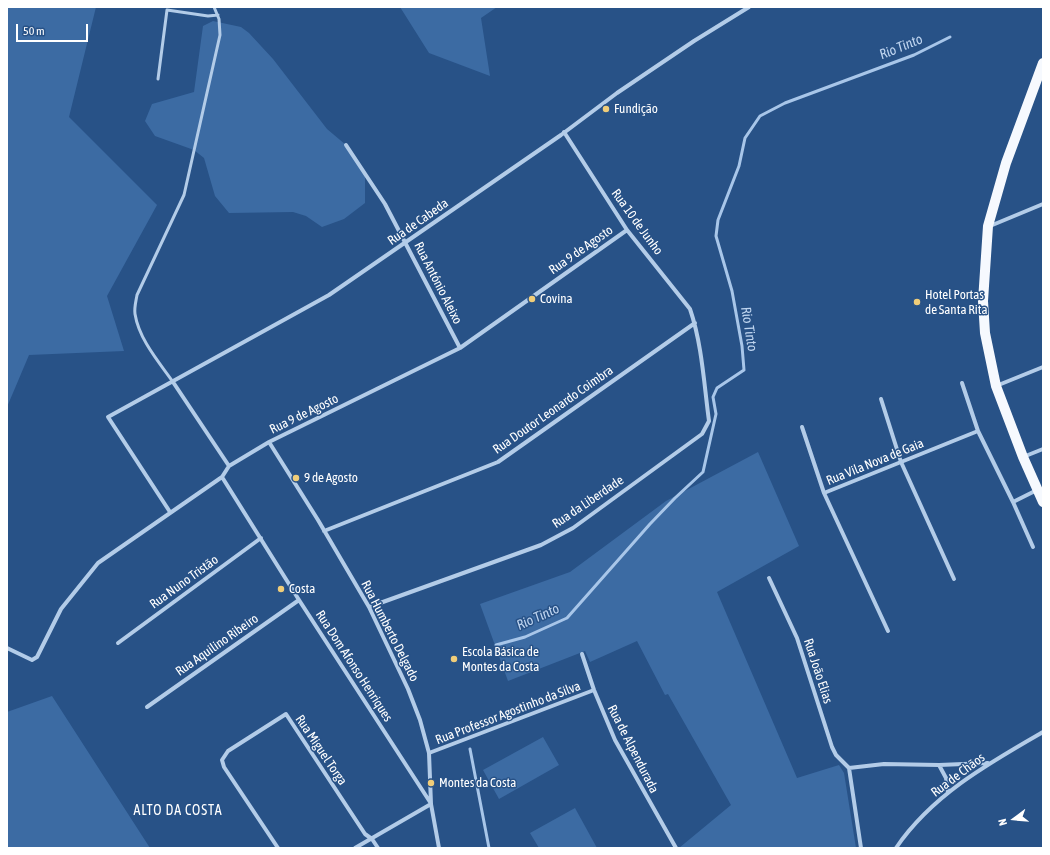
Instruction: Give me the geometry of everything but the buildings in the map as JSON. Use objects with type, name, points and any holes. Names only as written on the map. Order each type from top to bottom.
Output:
[{"type":"main road","points":[[1043,63],[1006,162],[988,226],[983,301],[985,333],[996,386],[1023,457],[1043,502]]},
{"type":"street","name":"Rua de Cabeda","points":[[170,512],[108,417],[329,296],[564,132],[617,93],[694,41],[749,7]]},
{"type":"street","name":"Rua 10 de Junho","points":[[564,132],[627,230],[690,310],[695,323]]},
{"type":"street","name":"Rua António Aleixo","points":[[346,145],[385,204],[460,348]]},
{"type":"street","points":[[988,226],[1043,204]]},
{"type":"street","name":"Rua 9 de Agosto","points":[[7,648],[32,660],[37,657],[62,609],[98,563],[222,477],[229,466],[269,442],[460,348],[627,230]]},
{"type":"street","name":"Rua Doutor Leonardo Coimbra","points":[[324,531],[498,462],[695,323]]},
{"type":"street","name":"Rua da Liberdade","points":[[369,607],[541,545],[573,528],[702,434],[709,421],[695,323]]},
{"type":"street","points":[[996,386],[1043,367]]},
{"type":"street","points":[[173,382],[229,466]]},
{"type":"street","points":[[962,383],[978,431],[1013,502],[1032,547]]},
{"type":"street","points":[[881,399],[901,462],[954,579]]},
{"type":"street","points":[[802,427],[824,493]]},
{"type":"street","name":"Rua Vila Nova de Gaia","points":[[888,631],[824,493],[978,431]]},
{"type":"street","name":"Rua Humberto Delgado","points":[[269,442],[369,607],[408,689],[420,720],[429,753],[431,804],[439,848]]},
{"type":"street","points":[[1023,457],[1043,449]]},
{"type":"street","name":"Rua Dom Afonso Henriques","points":[[222,477],[299,600],[431,804]]},
{"type":"street","points":[[1013,502],[1037,490]]},
{"type":"street","name":"Rua Nuno Tristão","points":[[118,643],[261,538]]},
{"type":"street","name":"Rua João Elias","points":[[769,578],[797,638],[832,747],[836,755],[849,768]]},
{"type":"street","name":"Rua Aquilino Ribeiro","points":[[147,707],[299,600]]},
{"type":"street","name":"Rua de Alpendurada","points":[[582,654],[594,690],[615,740],[676,848]]},
{"type":"street","name":"Rua Professor Agostinho da Silva","points":[[429,753],[594,690]]},
{"type":"street","name":"Rua Miguel Torga","points":[[278,848],[224,767],[222,760],[228,751],[286,714],[365,834],[372,839],[378,848]]},
{"type":"street","name":"Rua de Chãos","points":[[896,848],[924,815],[948,793],[989,763],[1043,732]]},
{"type":"street","points":[[861,848],[849,768],[884,764],[939,765],[989,763]]},
{"type":"street","points":[[939,765],[946,778],[948,793]]},
{"type":"street","points":[[355,848],[431,804]]},
{"type":"lane","points":[[173,382],[156,360],[140,331],[135,312],[137,295],[161,248],[184,195],[220,35],[218,15],[214,7]]},
{"type":"lane","points":[[158,79],[167,10],[208,16],[218,15]]},
{"type":"shaded area","points":[[7,7],[96,7],[69,117],[157,205],[107,296],[124,351],[29,355],[7,407]]},
{"type":"shaded area","points":[[400,7],[497,7],[481,18],[490,76],[429,53]]},
{"type":"shaded area","points":[[213,21],[241,27],[249,33],[273,59],[327,129],[346,145],[365,173],[365,203],[344,219],[322,227],[306,216],[293,212],[229,213],[215,196],[204,158],[194,150],[155,136],[145,121],[152,104],[194,92],[203,26]]},
{"type":"shaded area","points":[[758,452],[799,546],[717,592],[797,778],[839,765],[844,773],[856,848],[679,848],[731,805],[668,694],[665,695],[637,641],[590,662],[585,651],[508,681],[480,604],[570,572],[666,501]]},
{"type":"shaded area","points":[[52,696],[150,848],[7,848],[7,712]]},
{"type":"shaded area","points":[[543,737],[559,765],[499,799],[483,770]]},
{"type":"shaded area","points":[[575,808],[597,848],[539,848],[530,833]]},
{"type":"waterway","name":"Rio Tinto","points":[[496,645],[525,637],[567,618],[650,524],[703,472],[716,414],[713,397],[717,388],[744,370],[742,346],[732,291],[716,236],[718,220],[739,166],[745,138],[760,116],[785,103],[914,55],[950,37]]},
{"type":"waterway","name":"Rio Tinto","points":[[470,749],[489,848]]},
{"type":"place","name":"Fundição","points":[[606,109]]},
{"type":"place","name":"Covina","points":[[532,299]]},
{"type":"place","name":"Hotel Portas de Santa Rita","points":[[917,302]]},
{"type":"place","name":"9 de Agosto","points":[[296,478]]},
{"type":"place","name":"Costa","points":[[281,589]]},
{"type":"place","name":"Escola Básica de Montes da Costa","points":[[454,659]]},
{"type":"place","name":"Montes da Costa","points":[[431,783]]},
{"type":"district","name":"ALTO DA COSTA","points":[[178,811]]}]
